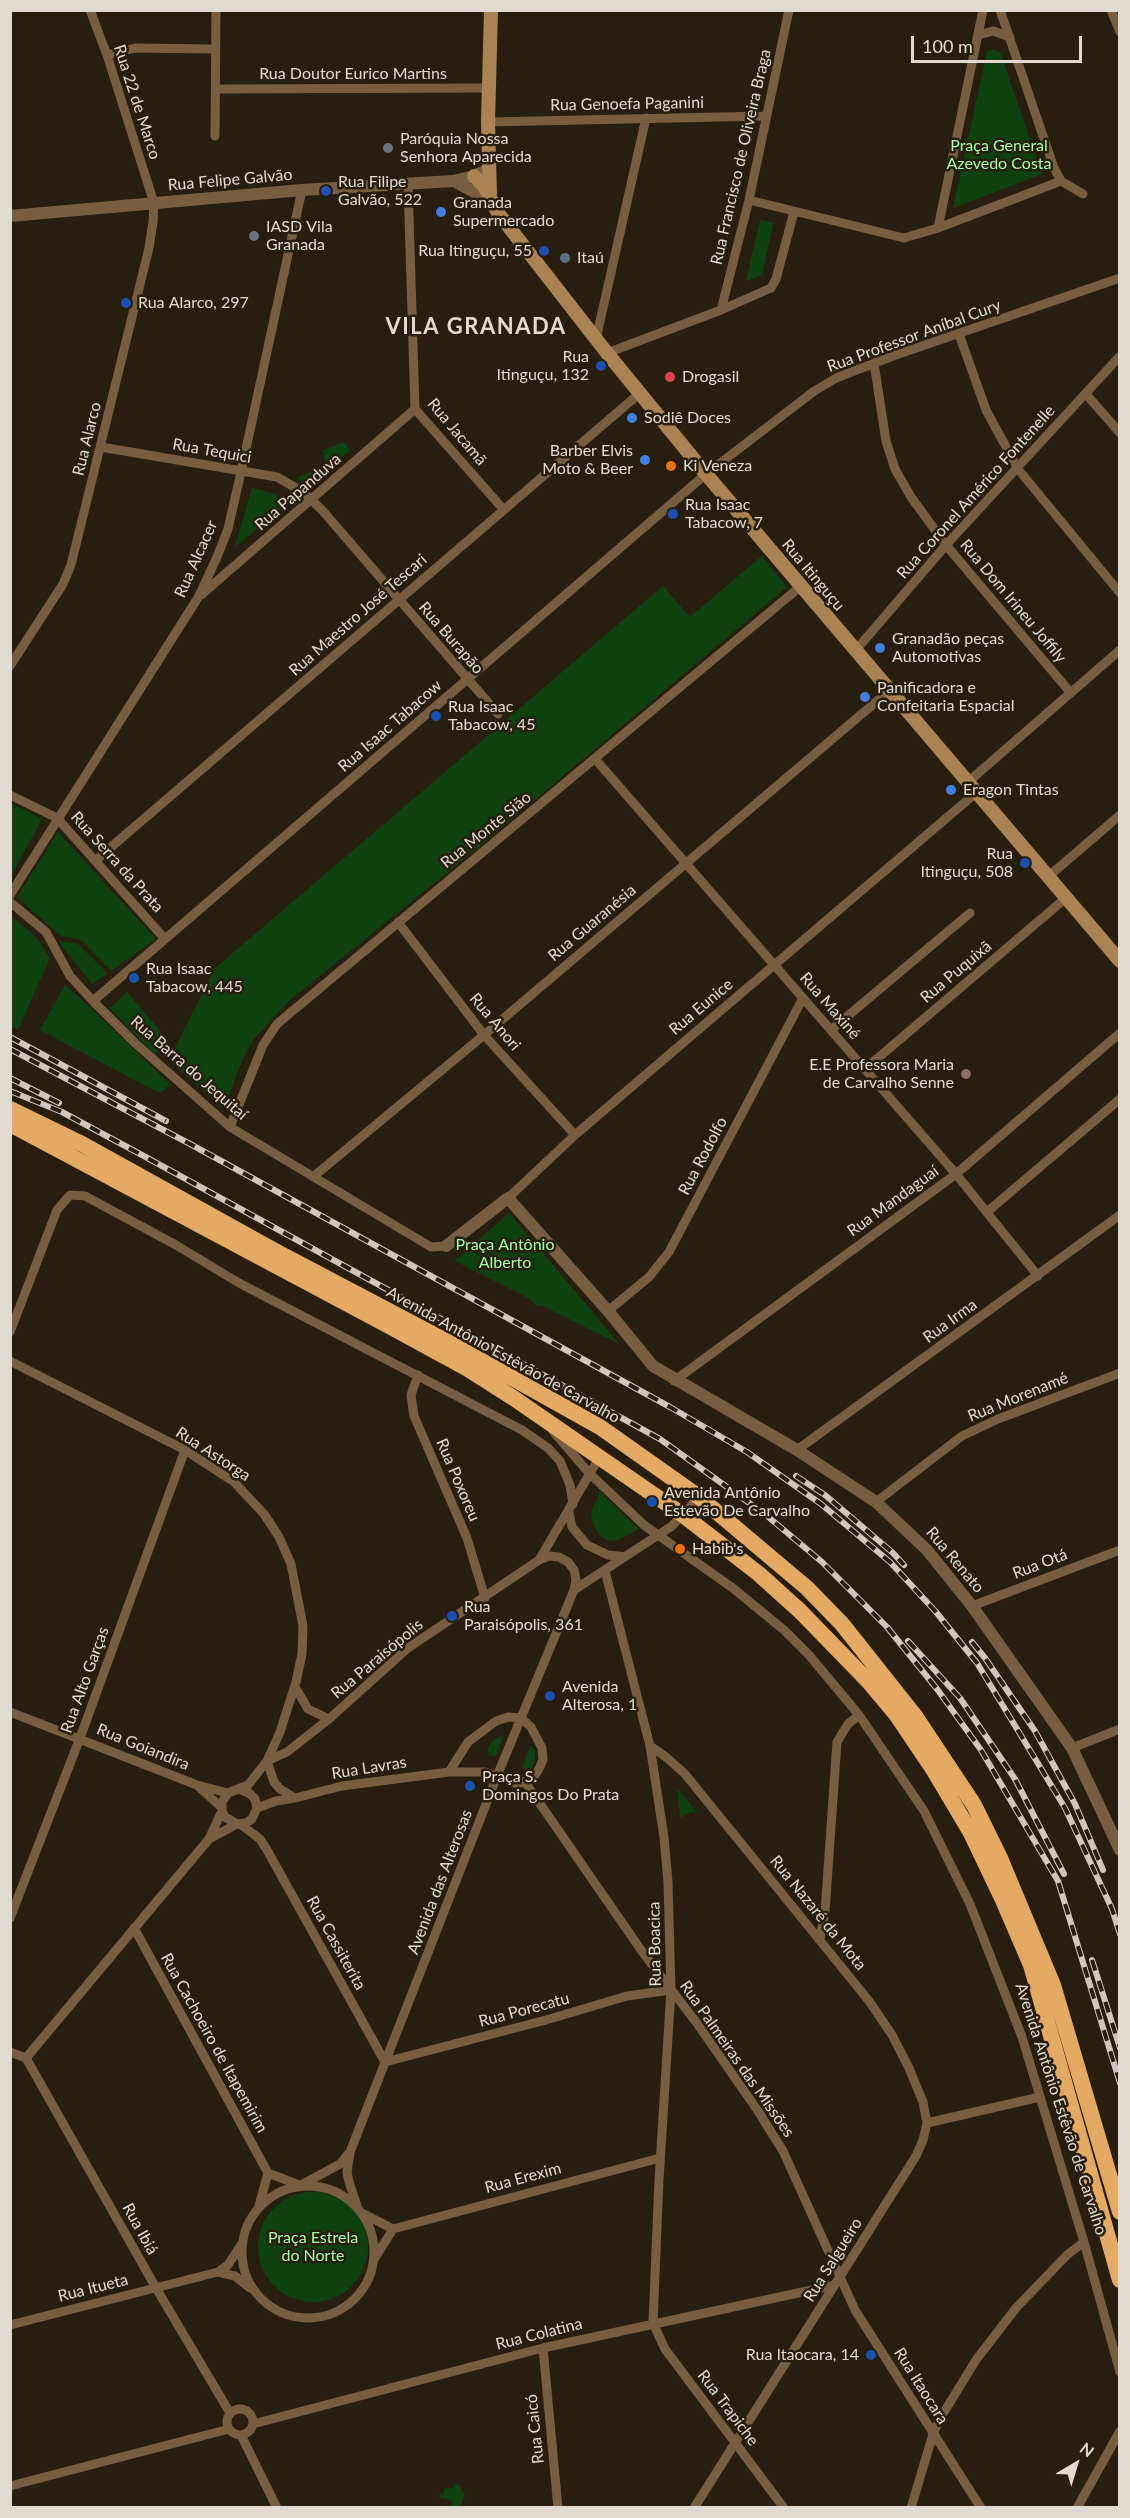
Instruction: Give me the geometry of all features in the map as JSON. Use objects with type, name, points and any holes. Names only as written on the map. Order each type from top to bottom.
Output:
[{"type":"highway","name":"Avenida Antônio Estêvão de Carvalho","points":[[10,1108],[82,1144],[535,1390],[600,1428],[699,1497],[807,1588],[842,1624],[915,1716],[974,1805],[1025,1914],[1053,1985],[1119,2212]]},
{"type":"highway","name":"Avenida Antônio Estêvão de Carvalho","points":[[10,1124],[46,1141],[468,1369],[683,1515],[759,1574],[800,1611],[870,1683],[896,1714],[933,1769],[971,1833],[1031,1965],[1119,2280]]},
{"type":"highway","points":[[599,1458],[615,1452],[665,1473]]},
{"type":"main road","points":[[491,10],[488,122],[492,202]]},
{"type":"main road","name":"Rua Itinguçu","points":[[474,176],[487,190],[492,202],[596,339],[706,474],[1119,961]]},
{"type":"street","name":"Rua 22 de Marco","points":[[90,10],[107,55],[154,203]]},
{"type":"street","points":[[215,136],[216,10]]},
{"type":"street","name":"Rua Francisco de Oliveira Braga","points":[[721,310],[749,200],[789,10]]},
{"type":"street","points":[[938,228],[983,10]]},
{"type":"street","points":[[1000,10],[1054,168],[1061,181],[1083,194]]},
{"type":"street","points":[[1111,10],[1119,32]]},
{"type":"street","points":[[978,35],[993,31],[1010,37]]},
{"type":"street","points":[[107,55],[135,48],[214,49]]},
{"type":"street","name":"Rua Doutor Eurico Martins","points":[[216,89],[490,88]]},
{"type":"street","name":"Rua Genoefa Paganini","points":[[488,122],[766,116]]},
{"type":"street","points":[[596,339],[646,118]]},
{"type":"street","name":"Rua Felipe Galvão","points":[[10,216],[302,190],[453,181],[474,176],[489,169]]},
{"type":"street","points":[[453,181],[492,202]]},
{"type":"street","points":[[749,200],[904,238],[938,228],[1061,181]]},
{"type":"street","name":"Rua Jacamã","points":[[408,184],[415,409],[504,510]]},
{"type":"street","name":"Rua Alcacer","points":[[10,895],[199,596],[228,528],[302,190]]},
{"type":"street","name":"Rua Alarco","points":[[10,666],[68,573],[101,447],[148,248],[154,203]]},
{"type":"street","points":[[607,352],[721,310],[771,288],[776,279],[794,212]]},
{"type":"street","name":"Rua Professor Aníbal Cury","points":[[706,474],[813,392],[836,378],[1119,278]]},
{"type":"street","points":[[959,334],[986,410],[1018,469],[1119,593]]},
{"type":"street","name":"Rua Coronel Américo Fontenelle","points":[[856,650],[946,545],[1119,356]]},
{"type":"street","name":"Rua Dom Irineu Joffily","points":[[874,363],[886,441],[895,469],[910,497],[946,545],[1070,692]]},
{"type":"street","name":"Rua Maestro José Tescari","points":[[96,860],[640,393]]},
{"type":"street","points":[[1086,394],[1119,432]]},
{"type":"street","name":"Rua Papanduva","points":[[199,596],[415,409]]},
{"type":"street","name":"Rua Tequici","points":[[101,447],[277,477],[313,499]]},
{"type":"street","name":"Rua Isaac Tabacow","points":[[93,1001],[706,474]]},
{"type":"street","name":"Rua Burapão","points":[[313,499],[498,714]]},
{"type":"street","name":"Rua Monte Sião","points":[[230,1127],[263,1045],[277,1024],[596,760],[801,586]]},
{"type":"street","name":"Rua Eunice","points":[[446,1246],[508,1198],[575,1135],[775,966],[972,787],[1070,692],[1119,650]]},
{"type":"street","name":"Rua Guaranésia","points":[[313,1176],[484,1035],[890,690]]},
{"type":"street","name":"Rua Maxiné","points":[[596,760],[956,1174],[1038,1276]]},
{"type":"street","name":"Rua Serra da Prata","points":[[10,795],[57,818],[165,939]]},
{"type":"street","points":[[1049,876],[1119,815]]},
{"type":"street","name":"Rua Puquixã","points":[[865,1069],[1067,897]]},
{"type":"street","name":"Rua Barra do Jequitaí","points":[[10,902],[46,932],[70,976],[93,1001],[135,1043],[230,1127],[431,1247],[446,1246]]},
{"type":"street","points":[[831,1030],[970,913]]},
{"type":"street","name":"Rua Anori","points":[[398,922],[484,1035],[575,1135]]},
{"type":"street","name":"Rua Rodolfo","points":[[608,1311],[649,1277],[669,1252],[803,998]]},
{"type":"street","name":"Rua Mandaguaí","points":[[674,1381],[956,1174],[1119,1033]]},
{"type":"street","points":[[987,1212],[1119,1099]]},
{"type":"street","points":[[10,1332],[57,1210],[70,1195],[85,1196],[239,1283],[522,1430],[549,1448],[560,1461],[565,1473],[572,1527],[587,1545],[608,1555],[625,1557]]},
{"type":"street","points":[[508,1198],[608,1311],[645,1358],[674,1381]]},
{"type":"street","name":"Rua Irma","points":[[797,1450],[1119,1215]]},
{"type":"street","name":"Rua Astorga","points":[[10,1361],[184,1450],[234,1482],[264,1514],[279,1537],[291,1564],[303,1626],[302,1654],[295,1687],[280,1732],[267,1761]]},
{"type":"street","name":"Rua Morenamé","points":[[876,1502],[962,1436],[998,1419],[1119,1373]]},
{"type":"street","name":"Rua Poxoreu","points":[[418,1375],[411,1395],[414,1416],[467,1538],[485,1598]]},
{"type":"street","name":"Rua Renato","points":[[674,1381],[797,1450],[876,1502],[927,1550],[972,1606],[1072,1748],[1119,1850]]},
{"type":"street","name":"Avenida Antônio Estêvão de Carvalho","points":[[542,1418],[589,1473],[658,1535],[734,1589],[784,1630],[809,1655],[859,1715],[924,1811],[970,1904],[1022,2037],[1084,2242],[1119,2372]]},
{"type":"street","name":"Rua Alto Garças","points":[[10,1918],[80,1738],[184,1450]]},
{"type":"street","points":[[539,1560],[599,1458]]},
{"type":"street","points":[[574,1590],[658,1535],[683,1515],[699,1497]]},
{"type":"street","name":"Rua Otá","points":[[972,1606],[1119,1550]]},
{"type":"street","points":[[539,1560],[549,1556],[559,1557],[568,1562],[574,1570],[576,1580],[574,1590]]},
{"type":"street","name":"Rua Paraisópolis","points":[[241,1790],[248,1785],[267,1761],[287,1752],[329,1719],[408,1648],[539,1560]]},
{"type":"street","name":"Rua Boacica","points":[[605,1571],[650,1746],[664,1837],[668,1882],[671,1990],[660,2158],[654,2324]]},
{"type":"street","name":"Avenida das Alterosas","points":[[360,2211],[347,2172],[350,2152],[497,1776],[574,1590]]},
{"type":"street","points":[[295,1687],[308,1709],[329,1719]]},
{"type":"street","name":"Rua Goiandira","points":[[10,1712],[197,1785],[228,1794]]},
{"type":"street","points":[[820,1939],[825,1912],[837,1742],[842,1731],[859,1715]]},
{"type":"street","points":[[449,1772],[468,1742],[482,1730],[496,1721],[521,1718],[531,1727],[542,1748],[543,1760],[533,1778],[525,1782]]},
{"type":"street","points":[[1072,1748],[1119,1729]]},
{"type":"street","name":"Rua Nazaré da Mota","points":[[650,1746],[685,1774],[869,2001],[891,2035],[919,2093],[927,2123]]},
{"type":"street","points":[[267,1761],[274,1782],[280,1789],[295,1798]]},
{"type":"street","name":"Rua Lavras","points":[[256,1811],[276,1801],[342,1786],[449,1772],[485,1772],[517,1784],[525,1782]]},
{"type":"street","name":"Rua Palmeiras das Missões","points":[[525,1782],[641,1950],[758,2111],[783,2151],[837,2282]]},
{"type":"street","name":"Rua Goiandira","points":[[197,1785],[222,1809]]},
{"type":"street","points":[[10,2052],[26,2058],[209,1839],[228,1794],[241,1790],[249,1793],[255,1799],[256,1811],[246,1823],[238,1824],[209,1839]]},
{"type":"street","points":[[222,1809],[230,1822],[238,1824]]},
{"type":"street","name":"Rua Cassiterita","points":[[256,1811],[260,1839],[385,2062]]},
{"type":"street","name":"Rua Cassiterita","points":[[238,1824],[260,1839]]},
{"type":"street","name":"Rua Cachoeiro de Itapemirim","points":[[134,1928],[268,2173]]},
{"type":"street","name":"Rua Porecatu","points":[[385,2062],[546,2020],[627,1996],[671,1990]]},
{"type":"street","name":"Rua Ibiá","points":[[26,2058],[230,2414]]},
{"type":"street","points":[[927,2123],[1040,2097]]},
{"type":"street","name":"Rua Salgueiro","points":[[694,2508],[916,2156],[927,2123]]},
{"type":"street","name":"Avenida das Alterosas","points":[[301,2185],[340,2164],[350,2152]]},
{"type":"street","name":"Rua Erexim","points":[[393,2229],[660,2158]]},
{"type":"street","points":[[218,2272],[228,2265],[242,2244],[249,2221],[259,2206],[268,2173],[301,2185]]},
{"type":"street","points":[[218,2272],[235,2276],[282,2313],[303,2318],[325,2316],[345,2307],[361,2292],[371,2272],[374,2259],[393,2229],[360,2211],[333,2190],[312,2185],[301,2185],[280,2191],[259,2206]]},
{"type":"street","points":[[360,2211],[370,2229],[374,2259]]},
{"type":"street","points":[[911,2508],[933,2434],[976,2360],[1016,2308],[1067,2255],[1084,2242]]},
{"type":"street","points":[[242,2244],[245,2274],[257,2294]]},
{"type":"street","name":"Rua Itueta","points":[[10,2325],[218,2272]]},
{"type":"street","name":"Rua Colatina","points":[[253,2424],[543,2348],[837,2282]]},
{"type":"street","name":"Rua Itaocara","points":[[837,2282],[981,2508]]},
{"type":"street","name":"Rua Trapiche","points":[[654,2324],[665,2349],[784,2508]]},
{"type":"street","name":"Rua Caicó","points":[[543,2348],[558,2508]]},
{"type":"street","points":[[238,2409],[246,2411],[252,2417],[253,2424],[248,2433],[241,2435],[229,2429],[227,2421],[230,2414],[238,2409]]},
{"type":"street","points":[[10,2486],[229,2429]]},
{"type":"street","points":[[1077,2508],[1119,2431]]},
{"type":"street","points":[[241,2435],[277,2508]]},
{"type":"green space","name":"Praça General Azevedo Costa","points":[[991,49],[1000,52],[1042,174],[953,208],[987,52]]},
{"type":"green space","points":[[760,220],[774,223],[762,275],[746,281]]},
{"type":"green space","points":[[343,442],[350,450],[310,485],[296,478],[327,465],[322,451]]},
{"type":"green space","points":[[252,488],[272,493],[289,502],[235,547]]},
{"type":"green space","points":[[762,556],[787,587],[480,846],[289,1001],[252,1041],[224,1109],[169,1061],[214,969],[663,586],[690,617]]},
{"type":"green space","points":[[10,803],[42,819],[11,876]]},
{"type":"green space","points":[[58,832],[156,939],[111,971],[81,940],[61,936],[17,897]]},
{"type":"green space","points":[[11,916],[35,936],[50,958],[18,1030],[11,1027]]},
{"type":"green space","points":[[58,941],[77,943],[108,974],[92,984]]},
{"type":"green space","points":[[65,985],[171,1085],[159,1093],[40,1030]]},
{"type":"green space","points":[[127,992],[167,1039],[155,1055],[110,1008]]},
{"type":"green space","name":"Praça Antônio Alberto","points":[[509,1213],[619,1344],[541,1305],[538,1307],[530,1299],[455,1261]]},
{"type":"green space","points":[[600,1492],[639,1529],[617,1541],[607,1540],[599,1535],[591,1519],[592,1510]]},
{"type":"green space","points":[[504,1735],[496,1756],[489,1756],[488,1748],[493,1740]]},
{"type":"green space","points":[[531,1745],[535,1751],[535,1760],[532,1768],[525,1769],[522,1766]]},
{"type":"green space","points":[[677,1788],[697,1812],[688,1813],[680,1818]]},
{"type":"green space","name":"Praça Estrela do Norte","points":[[313,2192],[334,2196],[352,2208],[364,2226],[368,2247],[364,2268],[352,2286],[334,2298],[313,2302],[292,2298],[274,2286],[262,2268],[258,2247],[262,2226],[274,2208],[292,2196]]},
{"type":"green space","points":[[458,2484],[465,2495],[460,2507],[453,2507],[451,2500],[440,2498],[439,2494],[444,2494],[444,2488],[454,2488],[454,2485]]},
{"type":"railway","points":[[10,1037],[166,1121]]},
{"type":"railway","points":[[10,1049],[192,1145],[670,1407],[747,1452],[821,1504],[890,1562],[936,1612],[977,1663],[1065,1808],[1112,1909],[1120,1934]]},
{"type":"railway","points":[[10,1078],[59,1103]]},
{"type":"railway","points":[[10,1091],[62,1112],[660,1439],[766,1515],[822,1562],[887,1627],[937,1689],[981,1750],[1058,1881],[1120,2083]]},
{"type":"railway","points":[[796,1476],[825,1495],[904,1565]]},
{"type":"railway","points":[[908,1641],[960,1698],[1015,1779],[1064,1874]]},
{"type":"railway","points":[[972,1642],[1035,1731],[1075,1804],[1103,1870]]},
{"type":"railway","points":[[1092,1960],[1120,2048]]},
{"type":"place","name":"Paróquia Nossa Senhora Aparecida","points":[[388,148]]},
{"type":"place","name":"Rua Filipe Galvão, 522","points":[[326,191]]},
{"type":"place","name":"Granada Supermercado","points":[[441,212]]},
{"type":"place","name":"IASD Vila Granada","points":[[254,236]]},
{"type":"place","name":"Rua Itinguçu, 55","points":[[544,251]]},
{"type":"place","name":"Itaú","points":[[565,258]]},
{"type":"place","name":"Rua Alarco, 297","points":[[126,303]]},
{"type":"place","name":"Rua Itinguçu, 132","points":[[601,366]]},
{"type":"place","name":"Drogasil","points":[[670,377]]},
{"type":"place","name":"Sodiê Doces","points":[[632,418]]},
{"type":"place","name":"Barber Elvis Moto & Beer","points":[[645,460]]},
{"type":"place","name":"Ki Veneza","points":[[671,466]]},
{"type":"place","name":"Rua Isaac Tabacow, 7","points":[[673,514]]},
{"type":"place","name":"Granadão peças Automotivas","points":[[880,648]]},
{"type":"place","name":"Panificadora e Confeitaria Espacial","points":[[865,697]]},
{"type":"place","name":"Rua Isaac Tabacow, 45","points":[[436,716]]},
{"type":"place","name":"Eragon Tintas","points":[[951,790]]},
{"type":"place","name":"Rua Itinguçu, 508","points":[[1025,863]]},
{"type":"place","name":"Rua Isaac Tabacow, 445","points":[[134,978]]},
{"type":"place","name":"E.E Professora Maria de Carvalho Senne","points":[[966,1074]]},
{"type":"place","name":"Avenida Antônio Estevão De Carvalho","points":[[652,1502]]},
{"type":"place","name":"Habib's","points":[[680,1549]]},
{"type":"place","name":"Rua Paraisópolis, 361","points":[[452,1616]]},
{"type":"place","name":"Avenida Alterosa, 1","points":[[550,1696]]},
{"type":"place","name":"Praça S. Domingos Do Prata","points":[[470,1786]]},
{"type":"place","name":"Rua Itaocara, 14","points":[[871,2355]]},
{"type":"district","name":"VILA GRANADA","points":[[476,327]]}]
